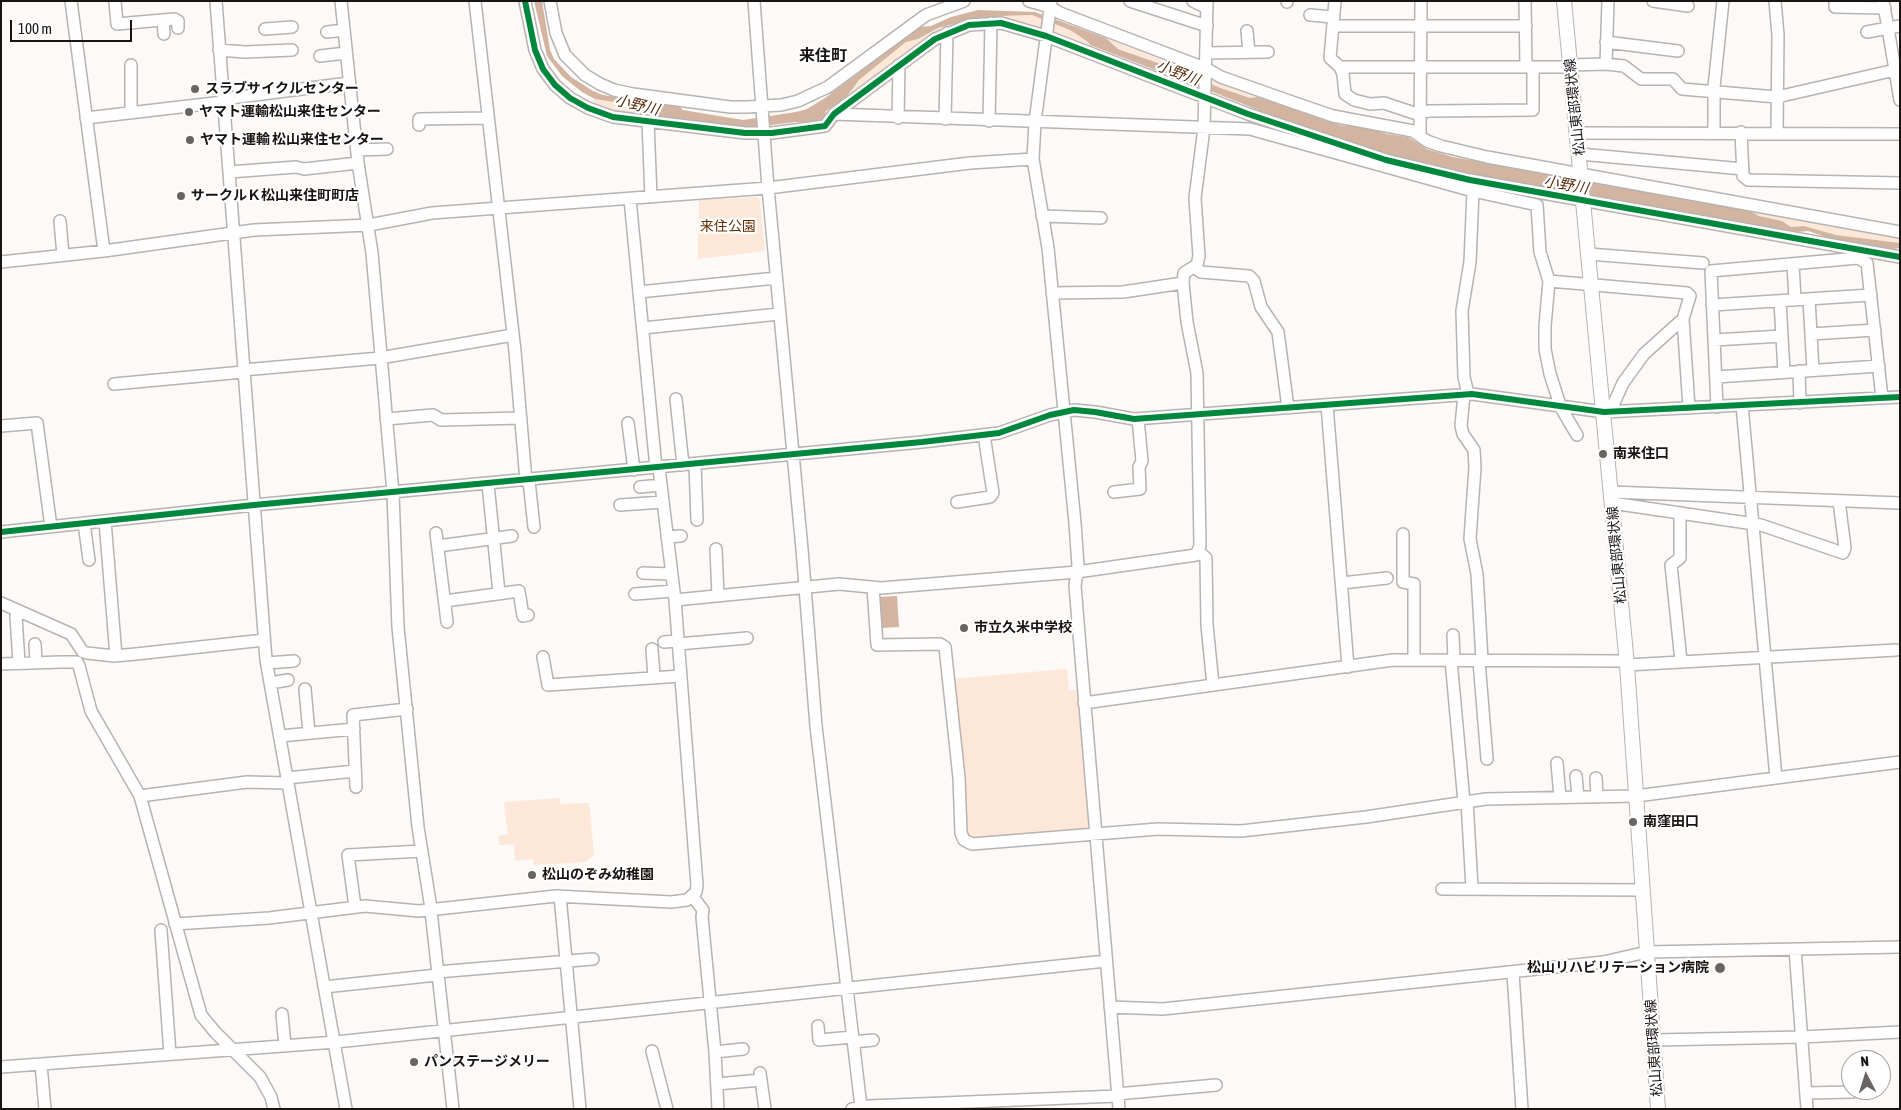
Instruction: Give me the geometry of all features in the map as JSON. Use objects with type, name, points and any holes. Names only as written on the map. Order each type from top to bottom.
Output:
[{"type":"main road","name":"松山東部環状線","points":[[1564,1],[1592,285],[1607,412],[1612,498],[1627,663],[1655,1040],[1658,1109]]},
{"type":"street","points":[[71,1],[104,251]]},
{"type":"street","points":[[115,1],[116,24],[174,19],[178,20],[178,28]]},
{"type":"street","points":[[216,1],[264,640],[310,912],[336,1042],[346,1109]]},
{"type":"street","points":[[340,1],[358,163],[369,225],[393,493],[398,627],[453,1109]]},
{"type":"street","points":[[475,1],[534,527]]},
{"type":"street","points":[[525,1],[535,50],[542,69],[555,85],[588,108],[613,117],[718,131],[763,132],[825,126],[834,114],[935,39],[969,25],[990,23],[1013,25],[1046,34],[1307,135],[1386,160],[1470,180],[1900,257]]},
{"type":"street","points":[[550,1],[556,33],[565,55],[585,75],[600,84],[623,92],[715,105],[761,108],[798,101],[828,87],[926,15],[964,1]]},
{"type":"street","points":[[754,1],[763,132],[816,726],[848,990],[857,1108],[1117,1095],[1216,1085]]},
{"type":"street","points":[[1029,1],[1050,6],[1060,13],[1221,77],[1333,116],[1373,123],[1420,135],[1426,141],[1440,146],[1582,176],[1900,232]]},
{"type":"street","points":[[1130,1],[1207,26]]},
{"type":"street","points":[[1193,1],[1207,5],[1206,96],[1195,198],[1199,256],[1197,265],[1184,273],[1182,283],[1187,322],[1196,363],[1199,552],[1206,558],[1207,624],[1213,685]]},
{"type":"street","points":[[1336,1],[1330,58],[1340,67],[1343,90],[1348,97],[1370,104],[1384,103],[1420,114],[1430,111],[1534,110],[1525,1]]},
{"type":"street","points":[[1420,135],[1421,1]]},
{"type":"street","points":[[1606,64],[1608,1]]},
{"type":"street","points":[[1654,1],[1688,6]]},
{"type":"street","points":[[1714,132],[1714,92],[1723,1]]},
{"type":"street","points":[[1775,1],[1777,132]]},
{"type":"street","points":[[1836,1],[1835,7],[1884,5],[1900,100]]},
{"type":"street","points":[[1050,6],[1035,122],[1033,160],[1052,293],[1075,531],[1077,572],[1075,586],[1119,1109]]},
{"type":"street","points":[[1310,15],[1333,22],[1421,26],[1526,26]]},
{"type":"street","points":[[162,20],[164,34]]},
{"type":"street","points":[[989,121],[990,23]]},
{"type":"street","points":[[1867,32],[1900,26]]},
{"type":"street","points":[[219,50],[245,52],[289,50],[288,27],[265,29]]},
{"type":"street","points":[[327,32],[344,30]]},
{"type":"street","points":[[1247,31],[1249,52]]},
{"type":"street","points":[[945,119],[947,33]]},
{"type":"street","points":[[1606,42],[1678,51]]},
{"type":"street","points":[[1207,53],[1268,52]]},
{"type":"street","points":[[320,56],[346,53]]},
{"type":"street","points":[[1340,67],[1530,67],[1606,64],[1624,66],[1642,80],[1668,78],[1682,90],[1777,97],[1895,70]]},
{"type":"street","points":[[131,65],[131,113]]},
{"type":"street","points":[[898,118],[899,65]]},
{"type":"street","points":[[86,118],[349,83]]},
{"type":"street","points":[[834,114],[898,118],[1258,130],[1473,191],[1537,205],[1540,252],[1549,281],[1544,339],[1550,374],[1561,408],[1577,435]]},
{"type":"street","points":[[418,125],[419,119],[488,118]]},
{"type":"street","points":[[648,122],[650,197]]},
{"type":"street","points":[[1741,132],[1744,178],[1752,180],[1900,183]]},
{"type":"street","points":[[1578,133],[1777,132],[1900,134]]},
{"type":"street","points":[[357,150],[387,149]]},
{"type":"street","points":[[1580,154],[1743,169]]},
{"type":"street","points":[[1,262],[104,251],[233,233],[369,225],[432,213],[768,188],[943,166],[1033,160]]},
{"type":"street","points":[[228,172],[304,169],[358,163]]},
{"type":"street","points":[[1473,191],[1470,262],[1462,311],[1466,394],[1461,426],[1463,434],[1474,450],[1475,467],[1470,540],[1477,574],[1480,660],[1487,759]]},
{"type":"street","points":[[175,924],[269,918],[355,907],[430,910],[560,896],[681,902],[693,896],[697,885],[674,596],[658,468],[630,199]]},
{"type":"street","points":[[1042,216],[1101,218]]},
{"type":"street","points":[[60,221],[63,255]]},
{"type":"street","points":[[1589,254],[1703,263]]},
{"type":"street","points":[[1717,407],[1711,271],[1858,258],[1867,263],[1882,398]]},
{"type":"street","points":[[1793,264],[1795,300]]},
{"type":"street","points":[[1194,267],[1200,272],[1248,276],[1254,281],[1261,307],[1278,332],[1288,408]]},
{"type":"street","points":[[640,292],[776,278]]},
{"type":"street","points":[[1549,281],[1687,292],[1690,296],[1683,319],[1689,408]]},
{"type":"street","points":[[1052,293],[1123,292],[1182,283]]},
{"type":"street","points":[[1712,305],[1871,295]]},
{"type":"street","points":[[1809,299],[1813,370]]},
{"type":"street","points":[[1780,301],[1784,372]]},
{"type":"street","points":[[643,328],[779,314]]},
{"type":"street","points":[[1607,412],[1623,383],[1641,358],[1683,319]]},
{"type":"street","points":[[1811,334],[1875,330]]},
{"type":"street","points":[[114,384],[380,358],[513,335]]},
{"type":"street","points":[[1714,340],[1782,336]]},
{"type":"street","points":[[1716,377],[1879,366]]},
{"type":"street","points":[[1799,371],[1800,402]]},
{"type":"street","points":[[1,532],[998,433],[1063,412],[1085,410],[1138,419],[1466,394],[1561,408],[1607,412],[1900,397]]},
{"type":"street","points":[[676,399],[698,520]]},
{"type":"street","points":[[1327,406],[1348,667]]},
{"type":"street","points":[[1742,406],[1748,484],[1752,498],[1776,778]]},
{"type":"street","points":[[386,419],[433,415],[441,420],[521,418]]},
{"type":"street","points":[[1114,492],[1140,489],[1139,466],[1142,461],[1138,419]]},
{"type":"street","points":[[1,426],[38,423],[50,527]]},
{"type":"street","points":[[628,424],[634,470]]},
{"type":"street","points":[[957,502],[990,497],[993,493],[984,434]]},
{"type":"street","points":[[488,484],[499,593]]},
{"type":"street","points":[[640,487],[661,485]]},
{"type":"street","points":[[1612,498],[1752,498],[1900,503]]},
{"type":"street","points":[[1612,498],[1680,513],[1754,525],[1843,553],[1845,548],[1839,501]]},
{"type":"street","points":[[620,505],[663,502]]},
{"type":"street","points":[[1680,513],[1680,558],[1671,565],[1681,661]]},
{"type":"street","points":[[105,521],[116,656]]},
{"type":"street","points":[[84,523],[89,560]]},
{"type":"street","points":[[436,533],[447,622]]},
{"type":"street","points":[[1403,534],[1403,582],[1414,584],[1414,660]]},
{"type":"street","points":[[438,546],[512,536]]},
{"type":"street","points":[[667,537],[681,536]]},
{"type":"street","points":[[716,549],[718,596]]},
{"type":"street","points":[[635,594],[718,596],[839,584],[872,587],[1077,572],[1196,555],[1199,552]]},
{"type":"street","points":[[643,573],[671,574]]},
{"type":"street","points":[[1342,583],[1386,578]]},
{"type":"street","points":[[872,587],[877,645],[940,644],[946,647],[959,778],[961,833],[964,840],[972,844],[1158,829],[1241,830],[1366,817],[1486,798],[1636,796],[1900,762]]},
{"type":"street","points":[[445,601],[519,591],[523,616],[528,615]]},
{"type":"street","points":[[1,603],[71,634],[83,652],[116,656],[264,640]]},
{"type":"street","points":[[16,616],[19,663]]},
{"type":"street","points":[[1453,635],[1452,660],[1466,802],[1472,888]]},
{"type":"street","points":[[664,642],[748,638]]},
{"type":"street","points":[[35,644],[36,662]]},
{"type":"street","points":[[652,649],[654,677]]},
{"type":"street","points":[[1084,702],[1394,660],[1627,663],[1896,650]]},
{"type":"street","points":[[543,657],[548,685],[680,676]]},
{"type":"street","points":[[267,663],[294,661]]},
{"type":"street","points":[[1,664],[77,662],[88,694],[91,711],[140,796],[201,1015],[214,1032],[260,1077],[271,1097],[274,1109]]},
{"type":"street","points":[[270,683],[288,680]]},
{"type":"street","points":[[305,689],[309,733]]},
{"type":"street","points":[[356,787],[353,715],[407,709]]},
{"type":"street","points":[[280,736],[354,729]]},
{"type":"street","points":[[1557,763],[1560,797]]},
{"type":"street","points":[[140,796],[247,782],[287,780],[356,771]]},
{"type":"street","points":[[1576,776],[1578,797]]},
{"type":"street","points":[[1596,778],[1597,796]]},
{"type":"street","points":[[355,907],[348,856],[422,850]]},
{"type":"street","points":[[1442,889],[1472,888],[1502,891],[1643,890]]},
{"type":"street","points":[[560,896],[580,1109]]},
{"type":"street","points":[[693,896],[703,910],[702,917],[715,1052],[718,1109]]},
{"type":"street","points":[[161,930],[170,1054]]},
{"type":"street","points":[[1110,1006],[1163,1009],[1513,973],[1603,962],[1647,952],[1900,947]]},
{"type":"street","points":[[1795,949],[1807,1109]]},
{"type":"street","points":[[324,987],[593,959]]},
{"type":"street","points":[[1,1067],[336,1042],[848,990],[1106,961]]},
{"type":"street","points":[[1513,973],[1522,1109]]},
{"type":"street","points":[[282,1014],[285,1046]]},
{"type":"street","points":[[818,1026],[819,1040],[873,1040]]},
{"type":"street","points":[[1655,1040],[1802,1037],[1900,1032]]},
{"type":"street","points":[[715,1052],[743,1049]]},
{"type":"street","points":[[652,1051],[667,1109]]},
{"type":"street","points":[[42,1064],[44,1109]]},
{"type":"street","points":[[717,1084],[760,1076],[765,1109]]},
{"type":"street","points":[[1806,1092],[1841,1092]]},
{"type":"green space","points":[[1032,15],[1070,30],[1090,45],[1032,24],[998,18],[983,18]]},
{"type":"green space","points":[[953,25],[925,39],[845,99],[859,80],[906,42],[918,39],[938,28]]},
{"type":"green space","points":[[1106,38],[1258,97],[1250,98],[1215,86],[1201,78],[1117,48]]},
{"type":"green space","points":[[595,99],[650,108],[654,117],[609,110],[593,104]]},
{"type":"green space","name":"来住公園","points":[[757,197],[760,200],[765,251],[698,259],[699,200]]},
{"type":"green space","points":[[1752,212],[1900,239],[1900,243],[1836,235],[1804,226],[1791,227],[1782,221],[1759,216]]},
{"type":"green space","points":[[1067,669],[1069,690],[1079,690],[1091,825],[1085,830],[975,842],[966,837],[951,679]]},
{"type":"green space","points":[[559,798],[560,804],[589,803],[594,854],[586,862],[534,865],[533,859],[515,861],[514,844],[499,845],[498,836],[508,834],[504,802]]},
{"type":"water","name":"小野川","points":[[534,1],[542,1],[550,50],[554,59],[571,77],[603,95],[680,107],[683,110],[743,120],[807,109],[825,98],[920,27],[931,26],[951,17],[978,10],[1035,12],[1106,38],[1118,49],[1201,78],[1215,86],[1250,98],[1258,97],[1340,125],[1372,129],[1387,134],[1408,137],[1427,149],[1453,157],[1691,199],[1752,212],[1759,216],[1782,221],[1791,227],[1804,226],[1836,235],[1900,243],[1900,248],[1894,249],[1832,239],[1808,231],[1797,232],[1466,175],[1387,154],[1326,137],[1213,92],[1200,82],[1179,74],[1163,73],[1090,45],[1070,30],[1032,15],[1000,16],[969,20],[938,28],[918,39],[906,42],[859,80],[845,99],[826,111],[824,121],[820,123],[795,122],[750,128],[654,117],[653,111],[650,108],[595,99],[582,92],[562,76],[547,56]]},
{"type":"water","points":[[897,596],[899,627],[881,628],[879,597]]},
{"type":"cycle path","points":[[525,1],[535,50],[543,69],[555,85],[570,98],[588,108],[613,117],[745,133],[772,133],[825,126],[834,114],[935,39],[969,25],[1001,23],[1046,36],[1248,114],[1386,160],[1470,180],[1900,257]]},
{"type":"cycle path","points":[[1,532],[254,505],[922,442],[999,433],[1050,415],[1074,410],[1134,419],[1472,394],[1604,412],[1900,397]]},
{"type":"place","name":"スラブサイクルセンター","points":[[195,89]]},
{"type":"place","name":"ヤマト運輸松山来住センター","points":[[189,112]]},
{"type":"place","name":"ヤマト運輸 松山来住センター","points":[[190,140]]},
{"type":"place","name":"サークルＫ松山来住町町店","points":[[181,196]]},
{"type":"place","name":"南来住口","points":[[1603,454]]},
{"type":"place","name":"市立久米中学校","points":[[964,628]]},
{"type":"place","name":"南窪田口","points":[[1633,822]]},
{"type":"place","name":"松山のぞみ幼稚園","points":[[532,875]]},
{"type":"place","name":"松山リハビリテーション病院","points":[[1720,968]]},
{"type":"place","name":"パンステージメリー","points":[[414,1062]]},
{"type":"district","name":"来住町","points":[[823,56]]}]
